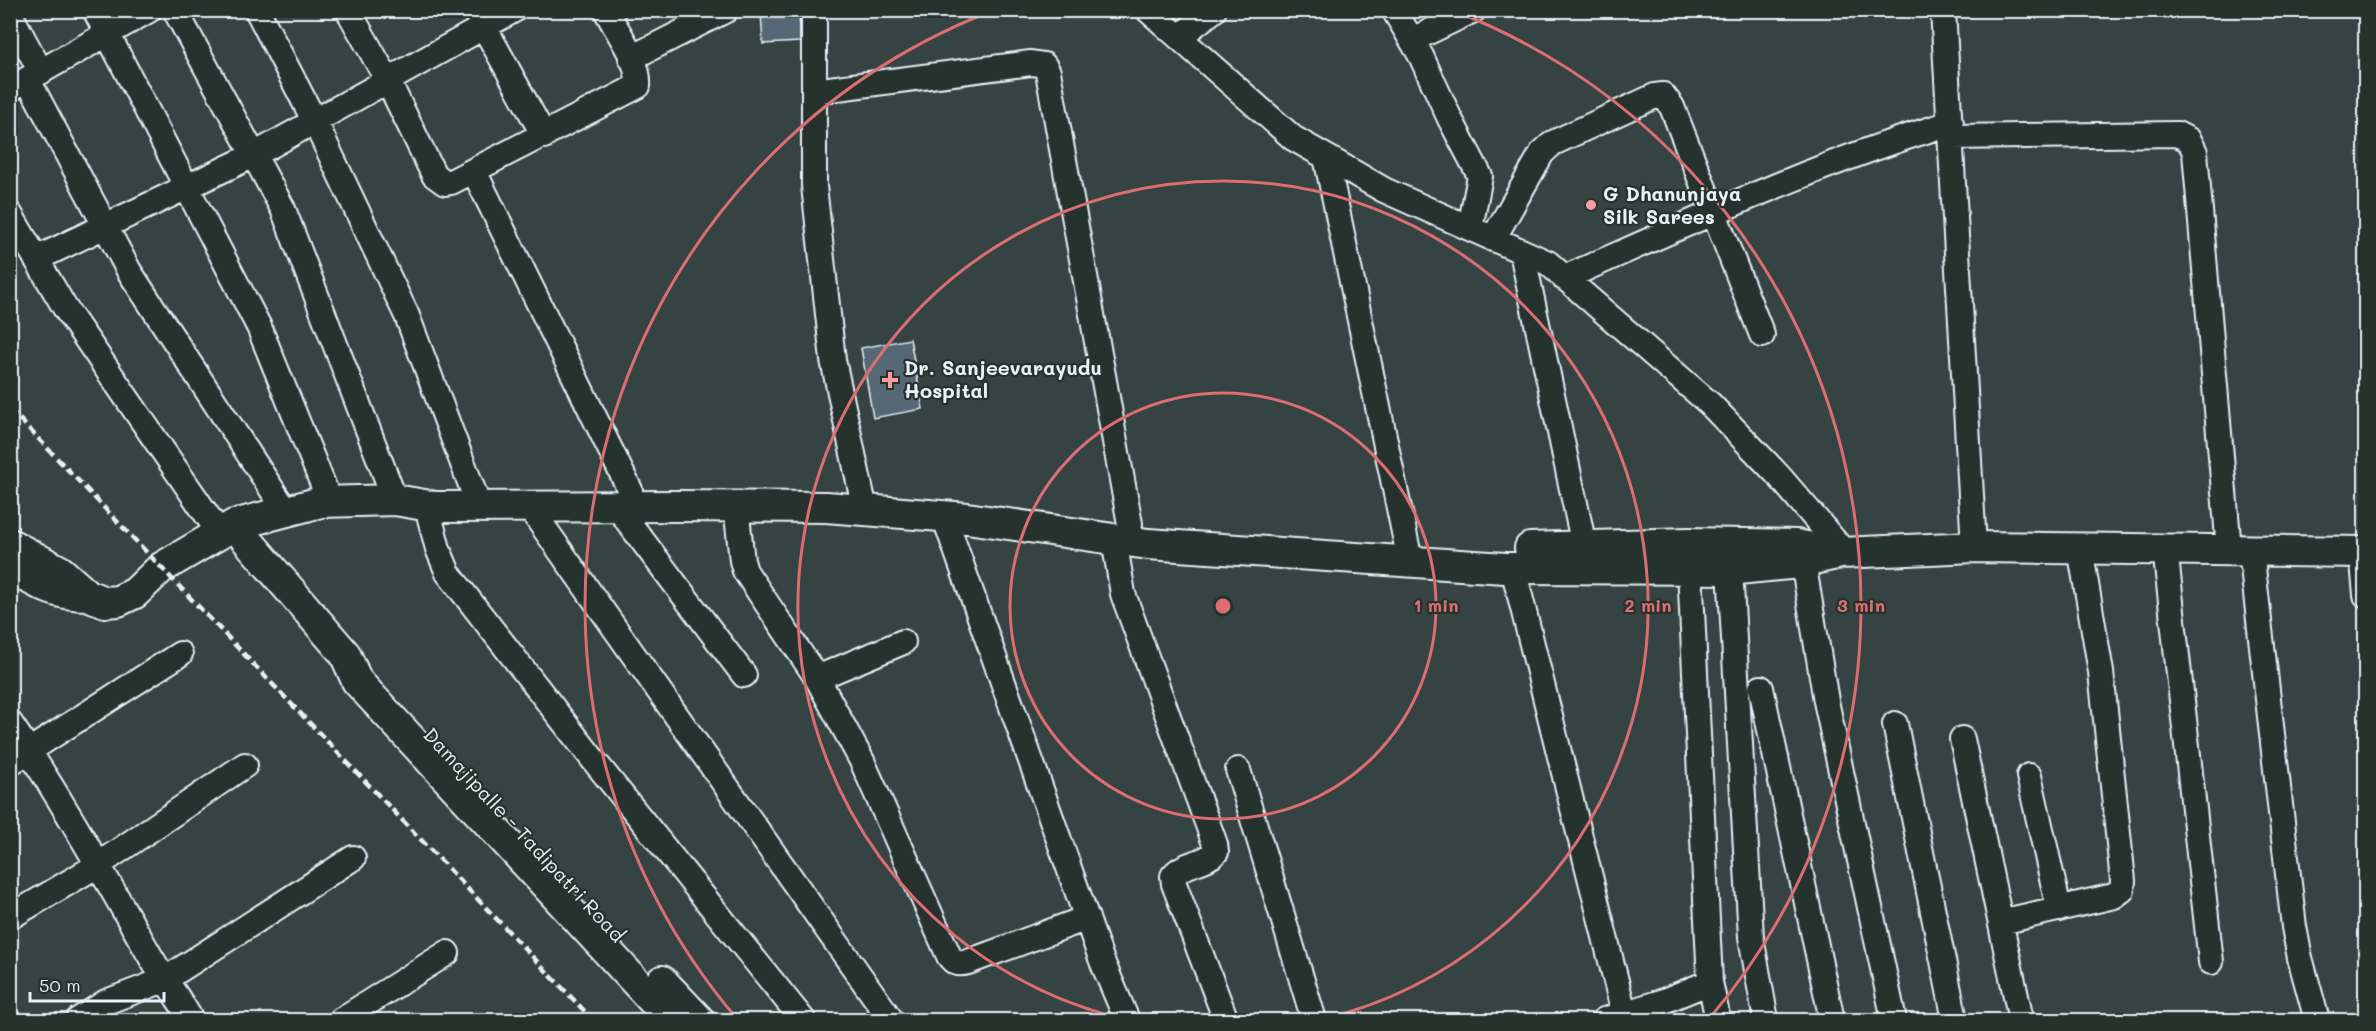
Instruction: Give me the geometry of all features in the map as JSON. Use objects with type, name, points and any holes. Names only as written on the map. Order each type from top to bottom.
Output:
[{"type":"main road","points":[[409,503],[428,495],[474,493],[967,504],[1122,531],[1148,544],[1266,542],[1408,551],[1688,543],[1796,545],[1843,553]]},
{"type":"main road","points":[[10,544],[60,571],[87,595],[105,602],[118,601],[135,593],[161,568],[227,530],[286,511],[330,502],[530,508],[624,498],[736,506],[864,503],[944,516],[1122,531]]},
{"type":"main road","name":"Damajipalle - Tadipatri Road","points":[[227,530],[345,654],[371,672],[699,1020]]},
{"type":"main road","points":[[1408,551],[1513,568],[1690,569],[1730,569],[1789,564],[1843,553],[1974,547],[2364,552]]},
{"type":"main road","points":[[10,567],[44,587],[65,595],[87,595]]},
{"type":"main road","name":"Damajipalle - Tadipatri Road","points":[[345,654],[357,681],[671,1020]]},
{"type":"street","points":[[95,10],[259,327],[330,502]]},
{"type":"street","points":[[26,80],[108,36],[149,10]]},
{"type":"street","points":[[176,10],[288,220],[409,503],[438,549],[448,573],[595,762],[803,1020]]},
{"type":"street","points":[[257,10],[315,122],[407,316],[474,493]]},
{"type":"street","points":[[348,10],[388,81],[434,175],[445,183],[474,171],[635,90],[639,79],[631,58],[606,10]]},
{"type":"street","points":[[36,259],[254,155],[388,81],[480,19],[514,10]]},
{"type":"street","points":[[631,58],[726,10]]},
{"type":"street","points":[[814,10],[814,186],[833,360],[864,503]]},
{"type":"street","points":[[1148,10],[1293,138],[1384,190],[1548,263],[1710,404],[1779,476],[1843,553]]},
{"type":"street","points":[[1179,38],[1214,10]]},
{"type":"street","points":[[1394,10],[1412,40],[1480,176],[1470,228]]},
{"type":"street","points":[[1412,40],[1473,10]]},
{"type":"street","points":[[1943,10],[1952,130],[1974,547]]},
{"type":"street","points":[[10,14],[26,80],[129,271],[286,511]]},
{"type":"street","points":[[480,19],[544,136]]},
{"type":"street","points":[[814,91],[1031,63],[1044,65],[1048,72],[1122,531],[1122,594],[1215,844],[1216,852],[1212,856],[1178,869],[1173,876],[1174,884],[1226,1020]]},
{"type":"street","points":[[1493,239],[1542,153],[1561,140],[1655,96],[1663,95],[1672,107],[1762,334]]},
{"type":"street","points":[[1564,278],[1714,213],[1898,138],[1952,130],[2177,134],[2189,140],[2194,152],[2240,550],[2294,927],[2317,1020]]},
{"type":"street","points":[[1326,157],[1408,551]]},
{"type":"street","points":[[474,171],[624,498],[744,675]]},
{"type":"street","points":[[10,214],[65,308],[227,530]]},
{"type":"street","points":[[1522,252],[1584,546]]},
{"type":"street","points":[[736,506],[745,571],[817,678],[862,761],[949,956],[954,962],[961,964],[968,962],[1087,918]]},
{"type":"street","points":[[530,508],[891,1020]]},
{"type":"street","points":[[944,516],[1111,985],[1127,1020]]},
{"type":"street","points":[[2001,922],[2114,896],[2122,890],[2123,881],[2101,672],[2080,548]]},
{"type":"street","points":[[2165,548],[2211,962]]},
{"type":"street","points":[[2364,552],[2366,595]]},
{"type":"street","points":[[1803,561],[1826,700],[1894,1020]]},
{"type":"street","points":[[1513,568],[1617,1018],[1710,982]]},
{"type":"street","points":[[1690,569],[1710,982],[1718,1020]]},
{"type":"street","points":[[1730,569],[1751,937],[1766,1020]]},
{"type":"street","points":[[817,678],[903,642]]},
{"type":"street","points":[[20,758],[180,654]]},
{"type":"street","points":[[1761,688],[1832,1020]]},
{"type":"street","points":[[10,723],[20,758],[99,865],[164,980],[191,1020]]},
{"type":"street","points":[[1894,724],[1955,1020]]},
{"type":"street","points":[[1962,739],[2021,1020]]},
{"type":"street","points":[[10,917],[99,865],[245,765]]},
{"type":"street","points":[[1238,770],[1314,1020]]},
{"type":"street","points":[[2030,776],[2059,909]]},
{"type":"street","points":[[78,1020],[106,1002],[164,980],[353,858]]},
{"type":"street","points":[[341,1020],[447,953]]},
{"type":"building","points":[[799,11],[800,42],[763,44],[761,13]]},
{"type":"building","points":[[910,339],[923,409],[873,418],[861,348]]},
{"type":"railway","points":[[10,409],[593,1020]]},
{"type":"place","name":"G Dhanunjaya Silk Sarees","points":[[1591,205]]},
{"type":"place","name":"Dr. Sanjeevarayudu Hospital","points":[[890,380]]}]
